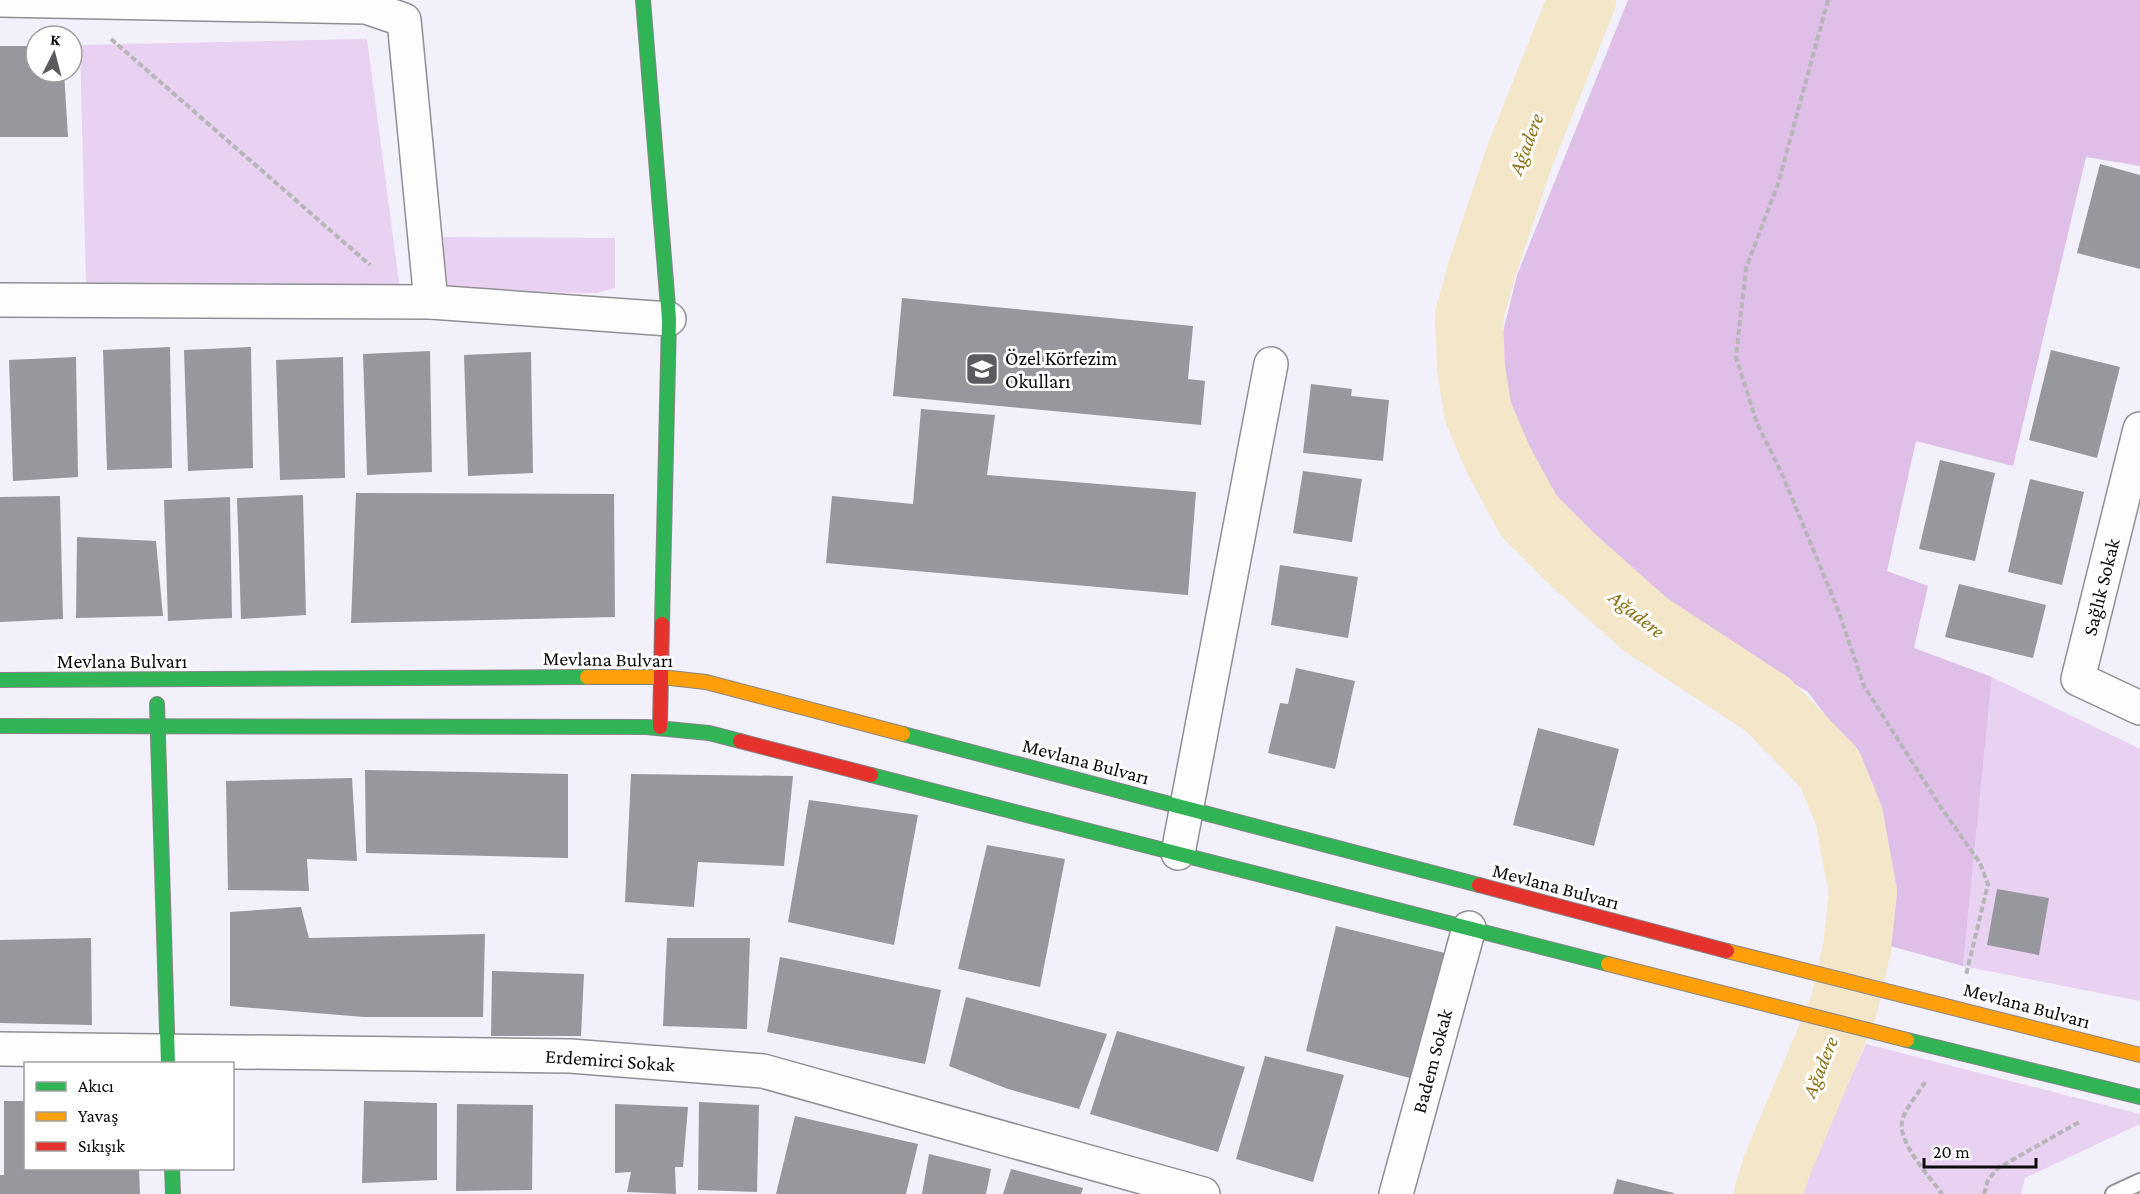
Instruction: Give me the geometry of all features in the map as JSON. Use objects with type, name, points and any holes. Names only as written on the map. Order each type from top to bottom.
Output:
[{"type":"street","points":[[0,0],[366,7],[404,20],[430,302]]},
{"type":"street","points":[[643,0],[669,319],[660,727]]},
{"type":"street","points":[[0,300],[430,302],[669,319]]},
{"type":"street","points":[[1178,853],[1271,364]]},
{"type":"street","name":"Sağlık Sokak","points":[[2138,442],[2078,680],[2140,708]]},
{"type":"street","name":"Mevlana Bulvarı","points":[[0,680],[661,677],[706,682],[1762,960],[1958,1007],[2140,1055]]},
{"type":"street","points":[[156,681],[168,1057]]},
{"type":"street","points":[[0,726],[660,727],[710,733],[1754,1002],[2140,1096]]},
{"type":"street","name":"Badem Sokak","points":[[1396,1194],[1469,928]]},
{"type":"street","name":"Erdemirci Sokak","points":[[0,1049],[168,1057],[570,1056],[763,1071],[1203,1194]]},
{"type":"street","points":[[172,1170],[173,1194]]},
{"type":"lane","points":[[2114,1194],[2140,1182]]},
{"type":"path","points":[[1828,0],[1779,184],[1746,268],[1736,357],[1757,423],[1782,474],[1838,607],[1864,686],[1942,809],[1980,863],[1988,885],[1958,1007]]},
{"type":"path","points":[[108,37],[374,267]]},
{"type":"path","points":[[1942,1194],[1906,1143],[1902,1120],[1946,1048]]},
{"type":"path","points":[[1984,1194],[1988,1180],[1998,1168],[2088,1117]]},
{"type":"shaded area","points":[[1628,0],[2140,0],[2140,166],[2086,157],[2013,466],[1916,441],[1887,571],[1928,586],[1914,648],[1992,677],[1963,966],[1883,944],[1867,771],[1808,692],[1716,638],[1574,524],[1516,439],[1496,361],[1517,275]]},
{"type":"shaded area","points":[[367,39],[400,290],[86,285],[81,84],[84,84],[84,45]]},
{"type":"shaded area","points":[[443,237],[615,238],[615,288],[597,293],[448,291]]},
{"type":"shaded area","points":[[1992,677],[2140,749],[2140,1001],[1963,966]]},
{"type":"shaded area","points":[[1866,1044],[2140,1114],[2140,1124],[2025,1178],[2021,1194],[1798,1194]]},
{"type":"building","points":[[0,46],[24,46],[24,84],[65,84],[68,137],[0,137]]},
{"type":"building","points":[[2100,164],[2140,175],[2140,269],[2077,253]]},
{"type":"building","points":[[902,298],[1193,326],[1188,379],[1205,381],[1201,425],[893,396]]},
{"type":"building","points":[[170,347],[172,468],[107,470],[103,350]]},
{"type":"building","points":[[251,347],[253,468],[188,471],[184,350]]},
{"type":"building","points":[[2051,350],[2120,367],[2097,458],[2029,440]]},
{"type":"building","points":[[430,351],[432,472],[367,475],[363,354]]},
{"type":"building","points":[[531,352],[533,473],[468,476],[464,355]]},
{"type":"building","points":[[76,357],[78,477],[13,481],[9,360]]},
{"type":"building","points":[[343,357],[345,478],[280,480],[276,360]]},
{"type":"building","points":[[1311,384],[1352,389],[1351,396],[1389,400],[1383,461],[1303,453]]},
{"type":"building","points":[[921,409],[995,415],[987,475],[1196,492],[1188,595],[826,563],[832,496],[913,504]]},
{"type":"building","points":[[1940,460],[1995,473],[1975,561],[1919,549]]},
{"type":"building","points":[[1303,471],[1362,479],[1352,542],[1293,533]]},
{"type":"building","points":[[2030,479],[2084,492],[2062,585],[2008,572]]},
{"type":"building","points":[[356,493],[614,494],[615,617],[351,623]]},
{"type":"building","points":[[303,495],[306,615],[241,619],[237,498]]},
{"type":"building","points":[[60,496],[63,619],[0,622],[0,497]]},
{"type":"building","points":[[230,497],[232,618],[168,621],[164,500]]},
{"type":"building","points":[[77,537],[156,541],[163,616],[76,618]]},
{"type":"building","points":[[1280,565],[1358,577],[1348,638],[1271,625]]},
{"type":"building","points":[[1959,584],[2046,605],[2033,658],[1945,637]]},
{"type":"building","points":[[1296,668],[1355,681],[1335,769],[1268,753],[1280,703],[1288,704]]},
{"type":"building","points":[[1538,728],[1619,749],[1594,846],[1513,825]]},
{"type":"building","points":[[365,770],[568,774],[568,858],[366,853]]},
{"type":"building","points":[[631,774],[793,776],[784,866],[698,862],[694,907],[625,902]]},
{"type":"building","points":[[352,778],[357,861],[307,859],[309,891],[228,890],[226,781]]},
{"type":"building","points":[[809,800],[918,815],[894,945],[788,922]]},
{"type":"building","points":[[987,845],[1065,859],[1040,987],[958,969]]},
{"type":"building","points":[[1997,889],[2049,898],[2039,955],[1987,945]]},
{"type":"building","points":[[301,907],[309,938],[485,934],[483,1017],[364,1017],[230,1006],[230,912]]},
{"type":"building","points":[[1336,926],[1445,953],[1410,1078],[1306,1051]]},
{"type":"building","points":[[91,938],[92,1025],[0,1023],[0,940]]},
{"type":"building","points":[[667,938],[750,938],[747,1029],[663,1026]]},
{"type":"building","points":[[780,957],[941,990],[925,1064],[767,1032]]},
{"type":"building","points":[[492,971],[584,974],[581,1036],[491,1036]]},
{"type":"building","points":[[966,997],[1107,1034],[1079,1109],[1008,1089],[949,1066]]},
{"type":"building","points":[[1117,1031],[1245,1067],[1218,1152],[1090,1114]]},
{"type":"building","points":[[1265,1056],[1344,1075],[1313,1182],[1236,1159]]},
{"type":"building","points":[[4,1101],[24,1101],[24,1170],[139,1170],[140,1194],[0,1194],[0,1175],[4,1175]]},
{"type":"building","points":[[364,1101],[437,1103],[437,1180],[362,1183]]},
{"type":"building","points":[[699,1102],[759,1105],[757,1192],[698,1190]]},
{"type":"building","points":[[457,1104],[533,1105],[532,1190],[456,1191]]},
{"type":"building","points":[[615,1104],[688,1107],[683,1167],[675,1167],[676,1194],[627,1192],[631,1172],[615,1173]]},
{"type":"building","points":[[795,1116],[918,1144],[906,1194],[776,1194]]},
{"type":"building","points":[[929,1154],[991,1169],[986,1194],[922,1194]]},
{"type":"building","points":[[1011,1169],[1083,1188],[1081,1194],[1003,1194]]},
{"type":"building","points":[[1617,1179],[1674,1193],[1674,1194],[1613,1194]]},
{"type":"waterway","name":"Ağadere","points":[[1582,0],[1519,158],[1483,266],[1469,316],[1471,368],[1478,412],[1499,461],[1529,516],[1573,560],[1646,625],[1767,704],[1830,769],[1849,816],[1863,892],[1857,948],[1844,1006],[1776,1168],[1768,1194]]},
{"type":"traffic: fast","points":[[643,0],[669,319],[662,624]]},
{"type":"traffic: fast","points":[[0,680],[587,677]]},
{"type":"traffic: fast","points":[[157,704],[168,1062]]},
{"type":"traffic: fast","points":[[0,726],[646,727],[709,733],[740,741]]},
{"type":"traffic: fast","points":[[903,734],[1479,885]]},
{"type":"traffic: fast","points":[[871,775],[1608,964]]},
{"type":"traffic: fast","points":[[1907,1040],[2140,1097]]},
{"type":"traffic: fast","points":[[172,1170],[173,1194]]},
{"type":"traffic: slow","points":[[587,677],[661,677],[706,682],[903,734]]},
{"type":"traffic: slow","points":[[1727,951],[2140,1055]]},
{"type":"traffic: slow","points":[[1608,964],[1907,1040]]},
{"type":"traffic: jam","points":[[660,727],[662,624]]},
{"type":"traffic: jam","points":[[740,741],[871,775]]},
{"type":"traffic: jam","points":[[1479,885],[1727,951]]},
{"type":"place","name":"Özel Körfezim Okulları","points":[[982,369]]}]
